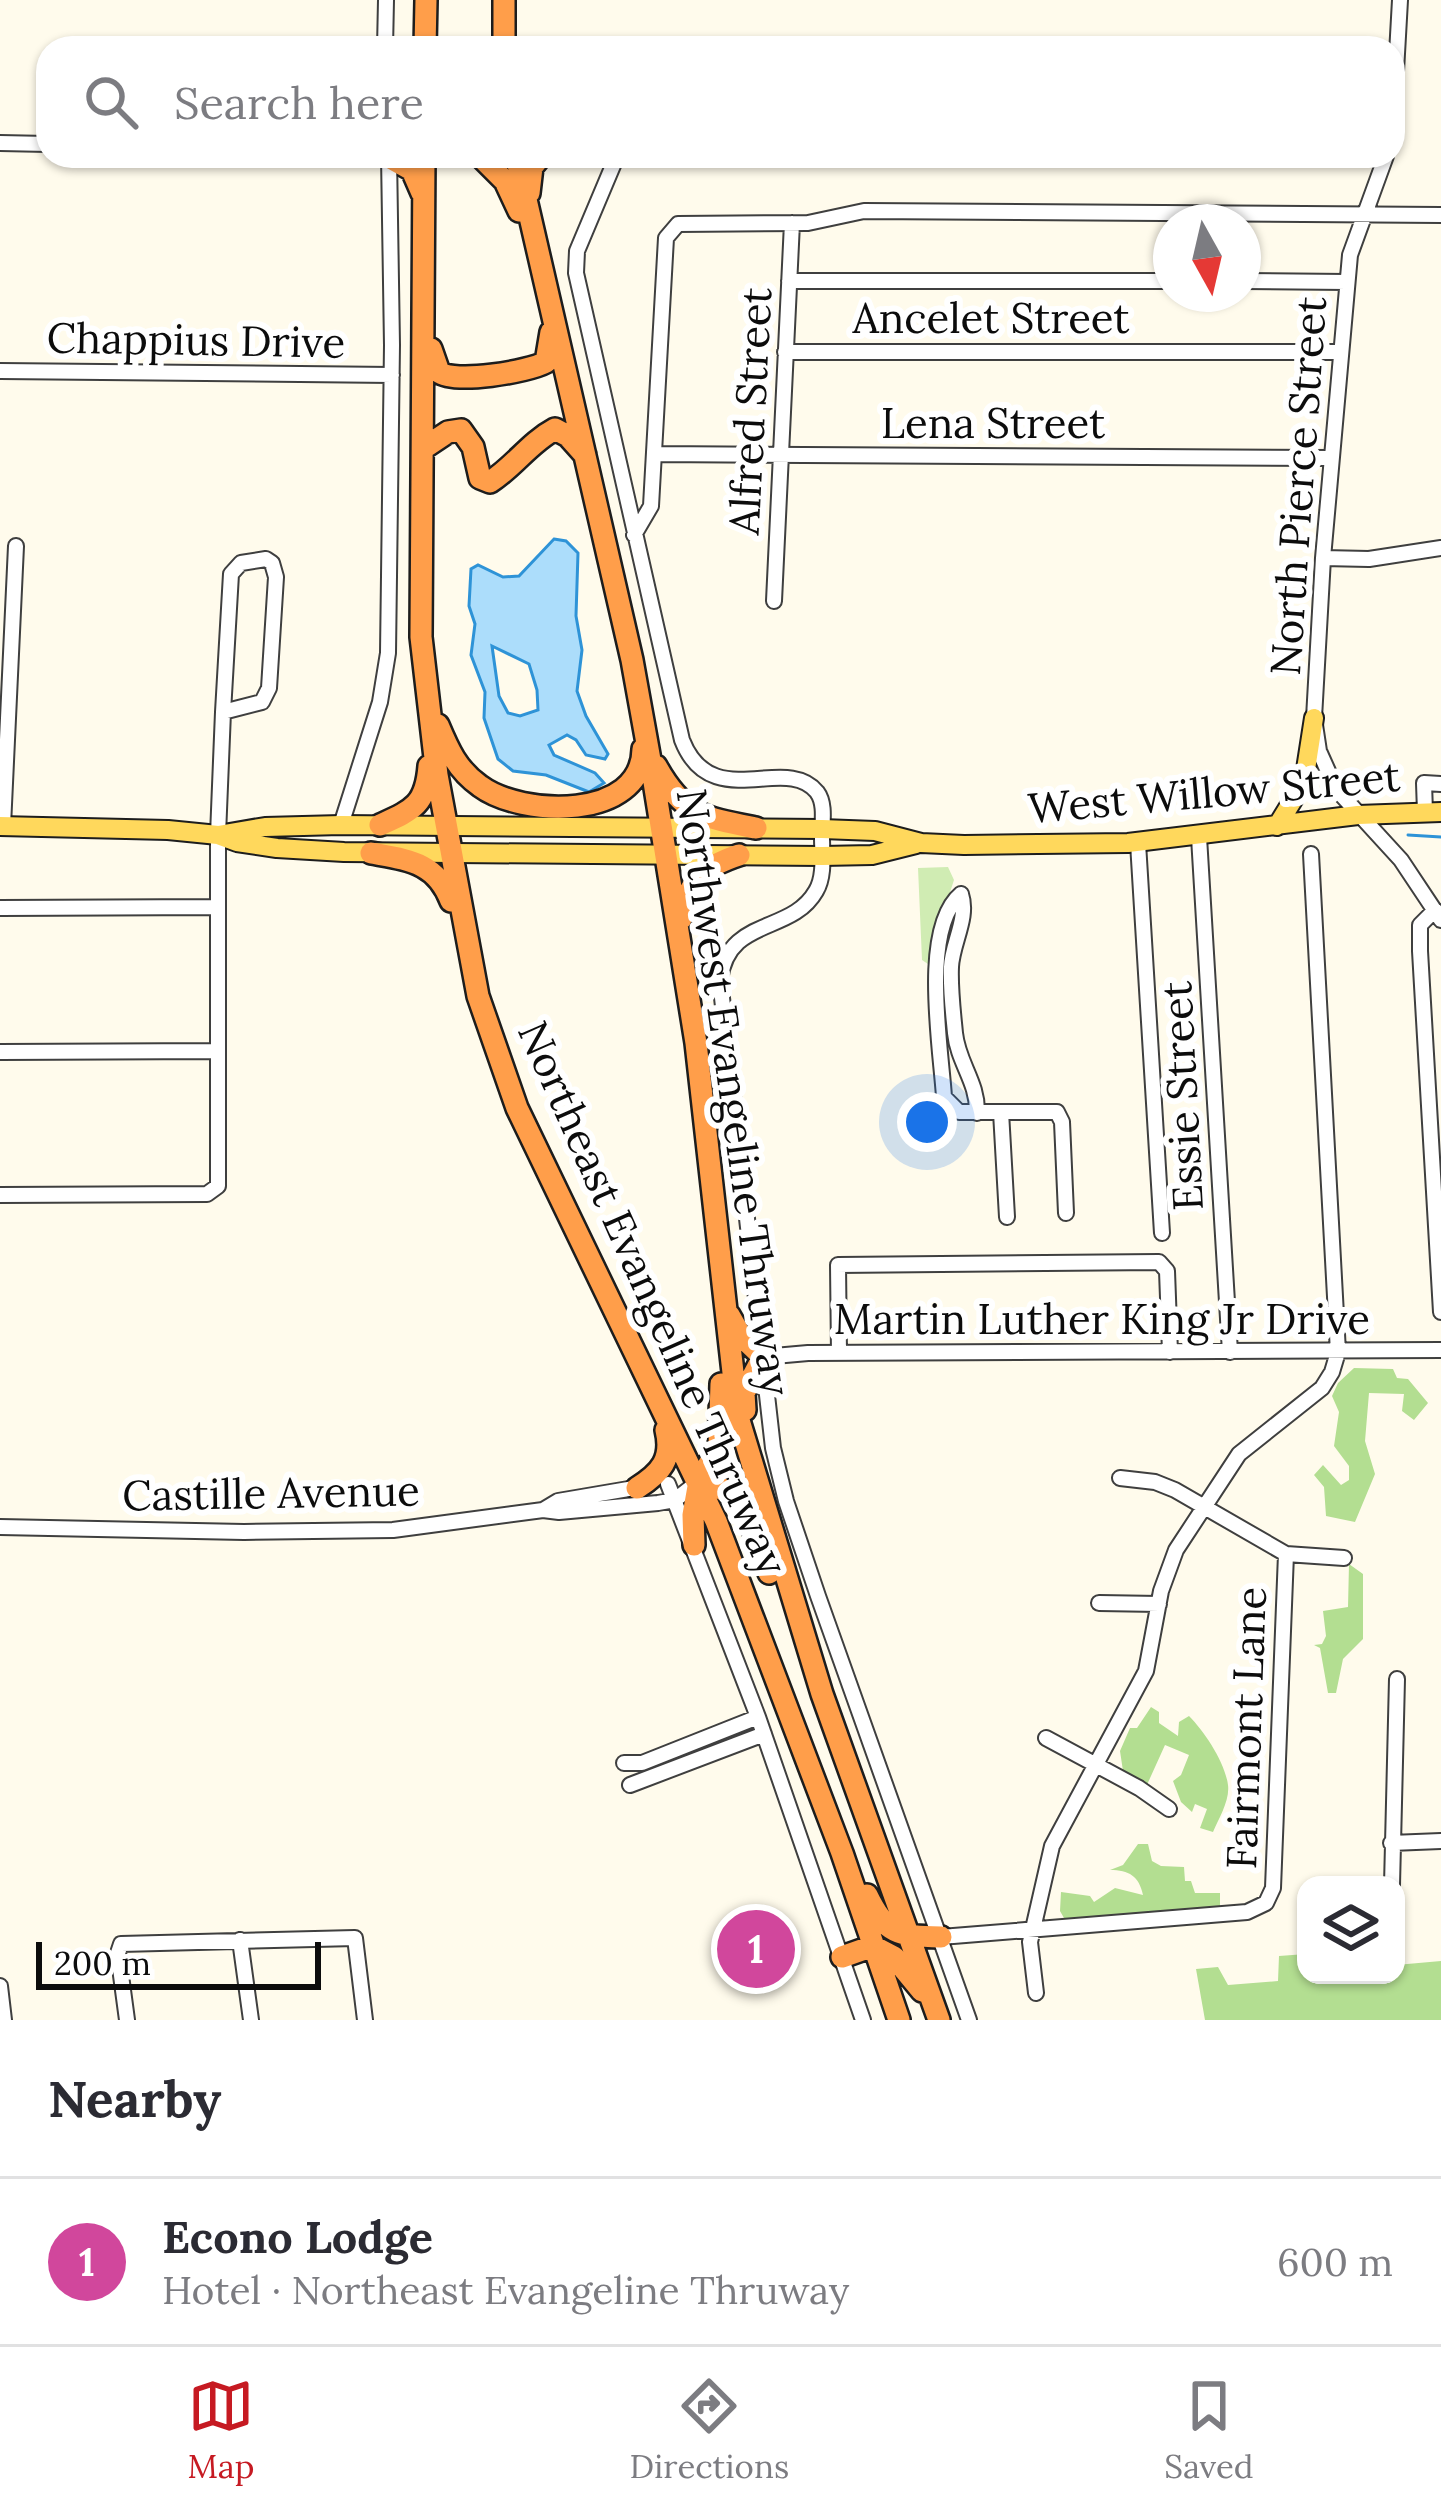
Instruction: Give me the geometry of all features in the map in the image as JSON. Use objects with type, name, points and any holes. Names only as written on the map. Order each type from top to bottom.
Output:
[{"type":"highway","points":[[501,0],[504,36]]},
{"type":"highway","points":[[426,6],[427,36]]},
{"type":"highway","points":[[409,168],[424,196]]},
{"type":"highway","name":"Northeast Evangeline Thruway","points":[[424,168],[424,691],[464,933],[483,1013],[518,1108],[716,1521],[842,1853],[899,2020]]},
{"type":"highway","points":[[492,168],[513,197],[544,285]]},
{"type":"highway","name":"Northwest Evangeline Thruway","points":[[519,168],[649,751],[679,931],[738,1417],[822,1694],[938,2018]]},
{"type":"highway","points":[[529,218],[532,168]]},
{"type":"highway","points":[[424,325],[440,371],[454,380],[524,370],[546,362],[551,344],[550,309]]},
{"type":"highway","points":[[424,448],[448,432],[461,430],[473,447],[480,478],[490,482],[511,469],[533,440],[555,429],[586,455]]},
{"type":"highway","points":[[424,691],[450,756],[483,789],[523,803],[596,803],[621,793],[644,757],[642,717]]},
{"type":"highway","points":[[380,825],[418,804],[427,788],[432,742]]},
{"type":"highway","points":[[649,751],[669,789],[700,817],[756,828]]},
{"type":"highway","points":[[371,853],[418,862],[436,873],[464,933]]},
{"type":"highway","points":[[679,931],[687,891],[700,873],[739,856]]},
{"type":"highway","points":[[679,1497],[699,1481],[719,1448],[715,1216]]},
{"type":"highway","points":[[724,1307],[741,1336],[763,1357],[744,1393],[746,1441]]},
{"type":"highway","points":[[637,1488],[658,1475],[670,1448],[659,1400]]},
{"type":"highway","points":[[699,1481],[730,1495],[749,1518],[804,1664],[822,1694]]},
{"type":"highway","points":[[679,1497],[716,1521]]},
{"type":"highway","points":[[679,1497],[694,1544]]},
{"type":"highway","points":[[842,1853],[879,1918],[892,1931],[940,1937]]},
{"type":"highway","points":[[842,1957],[873,1946],[901,1964],[938,2018]]},
{"type":"main road","points":[[1277,826],[1304,782],[1314,718]]},
{"type":"main road","name":"West Willow Street","points":[[218,835],[277,848],[371,853],[822,856],[872,855],[920,843],[1138,843],[1358,815],[1433,812]]},
{"type":"main road","name":"West Willow Street","points":[[218,835],[265,827],[340,825],[756,828],[874,831],[920,843]]},
{"type":"main road","points":[[277,848],[329,839],[340,825]]},
{"type":"main road","points":[[2,826],[218,835]]},
{"type":"street","points":[[385,36],[386,0]]},
{"type":"street","points":[[1398,36],[1400,0]]},
{"type":"street","points":[[0,143],[36,143]]},
{"type":"street","points":[[340,825],[380,702],[388,653],[392,375],[388,168]]},
{"type":"street","name":"Northwest Evangeline Thruway","points":[[612,168],[577,251],[576,273],[689,757],[715,776],[802,782],[820,800],[821,878],[814,895],[736,942],[725,955],[719,980],[773,1448],[786,1501],[969,2020]]},
{"type":"street","name":"North Pierce Street","points":[[1382,168],[1352,247],[1347,282],[1314,718],[1329,777],[1401,860],[1438,915]]},
{"type":"street","points":[[634,535],[651,506],[666,238],[673,227],[688,221],[792,223],[864,211],[1441,215]]},
{"type":"street","name":"Alfred Street","points":[[774,602],[792,223]]},
{"type":"street","points":[[789,281],[1153,281]]},
{"type":"street","points":[[1261,281],[1347,282]]},
{"type":"street","name":"Ancelet Street","points":[[785,352],[1340,352]]},
{"type":"street","name":"Chappius Drive","points":[[0,370],[392,375]]},
{"type":"street","name":"Lena Street","points":[[654,454],[1331,458]]},
{"type":"street","points":[[2,826],[16,546]]},
{"type":"street","points":[[1323,558],[1369,559],[1441,548]]},
{"type":"street","points":[[0,1195],[207,1194],[214,1190],[219,1179],[218,835],[223,712],[231,574],[241,563],[266,560],[272,563],[276,577],[269,688],[262,702],[223,712]]},
{"type":"street","points":[[1433,812],[1424,783],[1441,784]]},
{"type":"street","name":"Essie Street","points":[[1199,837],[1230,1352]]},
{"type":"street","points":[[1138,843],[1162,1233]]},
{"type":"street","points":[[1036,1993],[1030,1945],[1052,1846],[1146,1671],[1166,1571],[1202,1506],[1256,1436],[1322,1388],[1337,1352],[1311,854]]},
{"type":"street","points":[[0,908],[218,908]]},
{"type":"street","points":[[1438,915],[1420,925],[1420,951],[1441,1312]]},
{"type":"street","points":[[946,950],[948,1105],[959,1112],[1047,1109],[1060,1116],[1066,1214]]},
{"type":"street","points":[[948,1030],[977,1091],[977,1113]]},
{"type":"street","points":[[0,1052],[218,1051]]},
{"type":"street","points":[[1001,1112],[1007,1217]]},
{"type":"street","points":[[839,1353],[838,1265],[1159,1262],[1167,1268],[1170,1352]]},
{"type":"street","name":"Martin Luther King Jr Drive","points":[[763,1357],[1441,1350]]},
{"type":"street","points":[[1120,1478],[1155,1482],[1286,1554],[1344,1558]]},
{"type":"street","name":"Castille Avenue","points":[[542,1510],[558,1501],[637,1488],[679,1497]]},
{"type":"street","name":"Castille Avenue","points":[[0,1527],[393,1530],[679,1497]]},
{"type":"street","name":"Northeast Evangeline Thruway","points":[[694,1544],[863,2020]]},
{"type":"street","name":"Fairmont Lane","points":[[1034,1930],[1247,1912],[1266,1903],[1273,1888],[1286,1554]]},
{"type":"street","points":[[1099,1603],[1159,1604]]},
{"type":"street","points":[[1392,1876],[1397,1679]]},
{"type":"street","points":[[624,1762],[642,1762],[758,1717]]},
{"type":"street","points":[[630,1785],[764,1734]]},
{"type":"street","points":[[1046,1738],[1168,1809]]},
{"type":"street","points":[[1390,1843],[1441,1841]]},
{"type":"street","points":[[940,1937],[1034,1930]]},
{"type":"street","points":[[127,2020],[118,1953],[121,1944],[355,1938],[365,2020]]},
{"type":"street","points":[[240,1940],[251,2020]]},
{"type":"street","points":[[0,1986],[4,2020]]},
{"type":"green space","points":[[948,867],[954,880],[932,947],[931,966],[922,960],[918,868]]},
{"type":"green space","points":[[1354,1368],[1393,1369],[1397,1378],[1408,1379],[1428,1403],[1414,1420],[1402,1411],[1404,1394],[1369,1393],[1365,1441],[1375,1474],[1355,1522],[1326,1516],[1324,1487],[1314,1475],[1323,1465],[1341,1485],[1349,1480],[1349,1466],[1334,1446],[1339,1412],[1332,1396]]},
{"type":"green space","points":[[1349,1564],[1363,1574],[1363,1639],[1343,1659],[1336,1693],[1328,1693],[1320,1648],[1314,1645],[1322,1644],[1326,1636],[1323,1611],[1348,1607]]},
{"type":"green space","points":[[1151,1707],[1159,1712],[1159,1723],[1178,1736],[1179,1722],[1189,1716],[1218,1757],[1228,1791],[1213,1832],[1200,1828],[1207,1809],[1195,1804],[1192,1812],[1181,1802],[1173,1781],[1181,1775],[1189,1755],[1165,1745],[1146,1787],[1123,1771],[1120,1751],[1130,1728],[1137,1728]]},
{"type":"green space","points":[[1138,1844],[1148,1844],[1152,1861],[1161,1866],[1184,1867],[1185,1881],[1191,1881],[1195,1893],[1220,1893],[1220,1906],[1068,1925],[1060,1911],[1061,1892],[1090,1896],[1094,1902],[1115,1888],[1143,1895],[1132,1875],[1110,1870],[1123,1865]]},
{"type":"green space","points":[[1297,1955],[1297,1984],[1405,1984],[1405,1964],[1441,1961],[1441,2020],[1205,2020],[1196,1969],[1218,1967],[1228,1985],[1278,1981],[1279,1956]]},
{"type":"water","points":[[554,539],[566,541],[578,553],[576,616],[582,650],[577,691],[608,754],[605,759],[586,755],[567,735],[549,745],[554,755],[595,773],[604,783],[589,792],[546,775],[513,771],[498,759],[484,718],[485,692],[471,655],[475,624],[469,606],[471,569],[478,565],[503,577],[519,576]],"holes":[[[492,646],[529,664],[538,710],[520,716],[508,713],[499,696]]]},
{"type":"waterway","points":[[1408,835],[1441,837]]},
{"type":"place","name":"Econo Lodge","points":[[756,1949]]}]
